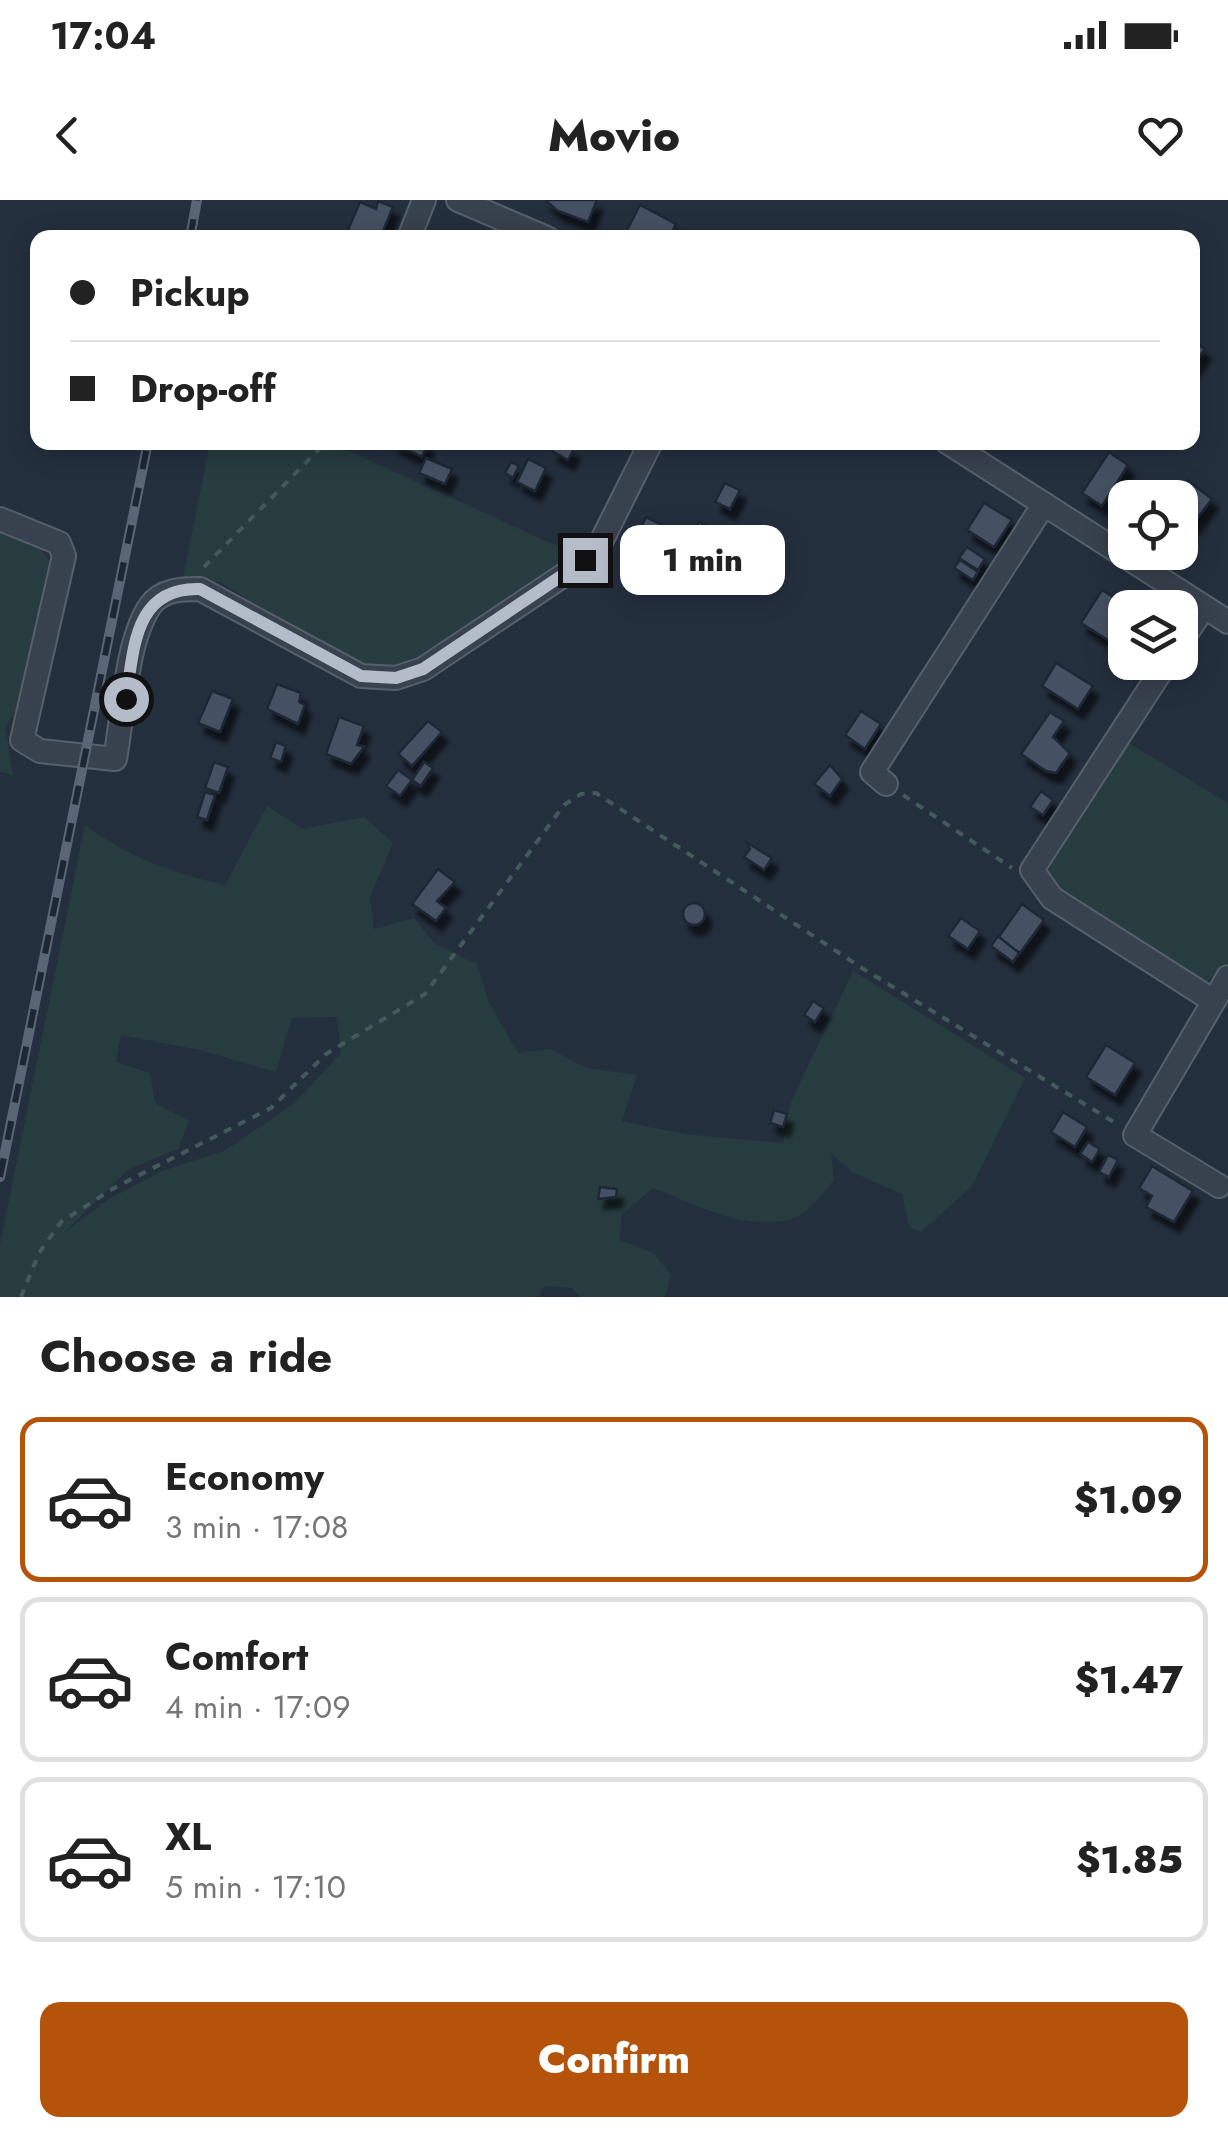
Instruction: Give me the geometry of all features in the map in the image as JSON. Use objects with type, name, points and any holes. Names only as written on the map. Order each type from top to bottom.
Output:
[{"type":"street","points":[[412,230],[424,200]]},
{"type":"street","points":[[458,200],[528,230]]},
{"type":"street","points":[[0,519],[58,543],[64,556],[22,740],[40,751],[115,759],[136,639],[152,604],[182,589],[200,589],[361,676],[396,678],[423,669],[585,560],[602,540],[647,450]]},
{"type":"street","points":[[959,450],[1228,622]]},
{"type":"street","points":[[886,784],[872,772],[1044,504]]},
{"type":"street","points":[[1198,615],[1204,606]]},
{"type":"street","points":[[1155,680],[1033,862],[1034,878],[1052,898],[1212,1000]]},
{"type":"street","points":[[1218,1186],[1136,1135],[1228,977]]},
{"type":"path","points":[[182,589],[318,450]]},
{"type":"path","points":[[886,784],[1005,864],[1034,878]]},
{"type":"path","points":[[22,1297],[39,1253],[61,1222],[114,1188],[271,1108],[326,1054],[424,994],[564,805],[580,794],[596,792],[862,968],[1136,1135]]},
{"type":"green space","points":[[209,450],[346,450],[581,557],[416,664],[389,669],[357,667],[220,582],[183,577]]},
{"type":"green space","points":[[0,529],[35,541],[55,569],[38,669],[5,729],[13,775],[0,772]]},
{"type":"green space","points":[[1122,739],[1228,803],[1228,963],[1208,981],[1197,981],[1046,882],[1042,863]]},
{"type":"green space","points":[[267,806],[302,829],[364,817],[393,843],[370,897],[374,929],[414,918],[435,944],[477,964],[489,1003],[518,1053],[550,1049],[586,1068],[637,1075],[622,1121],[683,1134],[783,1143],[790,1104],[853,971],[1025,1078],[972,1186],[921,1232],[909,1227],[902,1194],[852,1172],[831,1153],[834,1180],[806,1211],[784,1220],[746,1221],[706,1210],[653,1188],[622,1214],[619,1240],[654,1253],[671,1275],[665,1297],[581,1297],[572,1288],[544,1286],[538,1297],[0,1297],[0,1244],[85,825],[152,863],[225,885]],"holes":[[[337,1017],[341,1053],[295,1103],[224,1151],[162,1171],[107,1200],[65,1232],[127,1170],[178,1149],[189,1121],[155,1103],[150,1073],[116,1062],[121,1035],[200,1050],[276,1072],[292,1018]]]},
{"type":"building","points":[[545,200],[597,200],[588,222],[558,211]]},
{"type":"building","points":[[378,201],[393,207],[383,230],[348,230],[360,202],[376,209]]},
{"type":"building","points":[[640,205],[676,224],[673,230],[627,230]]},
{"type":"building","points":[[552,450],[573,450],[568,460]]},
{"type":"building","points":[[1109,452],[1128,465],[1118,480],[1108,480],[1108,497],[1102,506],[1082,493]]},
{"type":"building","points":[[426,458],[452,469],[445,484],[419,473]]},
{"type":"building","points":[[528,459],[546,468],[535,491],[517,482]]},
{"type":"building","points":[[511,462],[519,466],[513,478],[505,473]]},
{"type":"building","points":[[725,483],[740,490],[730,509],[715,502]]},
{"type":"building","points":[[1198,488],[1212,499],[1198,517]]},
{"type":"building","points":[[984,503],[1012,520],[994,547],[967,530]]},
{"type":"building","points":[[646,517],[675,531],[660,560],[632,546]]},
{"type":"building","points":[[699,522],[716,530],[710,543],[693,534]]},
{"type":"building","points":[[967,547],[985,559],[978,570],[959,558]]},
{"type":"building","points":[[960,560],[978,572],[973,580],[954,568]]},
{"type":"building","points":[[1102,590],[1108,594],[1108,640],[1081,623]]},
{"type":"building","points":[[1056,663],[1093,686],[1078,709],[1042,686]]},
{"type":"building","points":[[277,684],[301,693],[299,702],[305,705],[298,724],[267,709]]},
{"type":"building","points":[[212,691],[233,699],[220,732],[198,723]]},
{"type":"building","points":[[861,711],[881,724],[865,749],[845,735]]},
{"type":"building","points":[[1050,712],[1064,721],[1053,737],[1070,753],[1056,773],[1046,771],[1021,754]]},
{"type":"building","points":[[339,717],[364,726],[357,745],[364,747],[351,764],[326,754]]},
{"type":"building","points":[[428,721],[442,732],[412,766],[398,754]]},
{"type":"building","points":[[276,742],[286,746],[281,762],[270,758]]},
{"type":"building","points":[[214,762],[228,767],[219,793],[205,788]]},
{"type":"building","points":[[424,762],[433,768],[421,786],[412,780]]},
{"type":"building","points":[[830,765],[842,779],[830,796],[814,784]]},
{"type":"building","points":[[398,770],[412,780],[400,796],[386,786]]},
{"type":"building","points":[[1041,791],[1053,800],[1043,815],[1030,807]]},
{"type":"building","points":[[205,792],[215,795],[207,820],[197,817]]},
{"type":"building","points":[[746,842],[772,858],[764,870],[744,857],[750,849]]},
{"type":"building","points":[[438,869],[455,882],[437,901],[446,908],[436,921],[412,904]]},
{"type":"building","points":[[694,903],[702,906],[702,922],[694,925],[686,922],[683,914],[686,906]]},
{"type":"building","points":[[1022,904],[1044,920],[1020,953],[998,938]]},
{"type":"building","points":[[961,918],[980,931],[968,949],[948,936]]},
{"type":"building","points":[[998,936],[1019,953],[1013,962],[991,946]]},
{"type":"building","points":[[813,1001],[824,1008],[815,1022],[804,1015]]},
{"type":"building","points":[[1106,1045],[1135,1063],[1115,1095],[1086,1077]]},
{"type":"building","points":[[774,1110],[787,1114],[783,1127],[770,1123]]},
{"type":"building","points":[[1063,1112],[1087,1127],[1075,1147],[1051,1132]]},
{"type":"building","points":[[1088,1142],[1100,1149],[1092,1162],[1080,1154]]},
{"type":"building","points":[[1108,1155],[1118,1160],[1109,1177],[1099,1172]]},
{"type":"building","points":[[1152,1166],[1193,1191],[1174,1222],[1146,1207],[1152,1196],[1139,1188]]},
{"type":"building","points":[[600,1187],[617,1189],[616,1197],[598,1199]]},
{"type":"railway","points":[[191,230],[197,200]]},
{"type":"railway","points":[[0,1177],[146,450]]},
{"type":"route","points":[[126,699],[136,639],[152,604],[175,588],[200,589],[361,676],[396,678],[423,669],[552,586],[585,560]]}]
